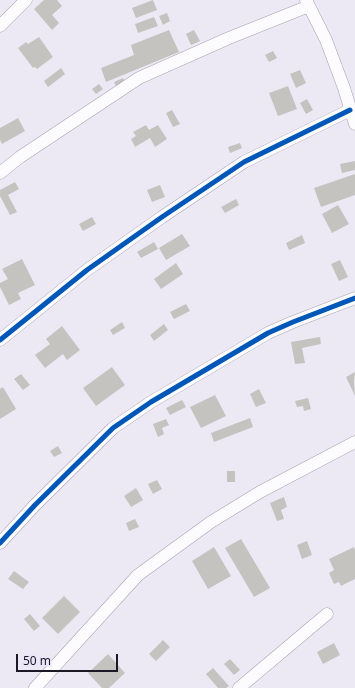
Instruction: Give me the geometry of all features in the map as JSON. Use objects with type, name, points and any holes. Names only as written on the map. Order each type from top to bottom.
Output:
[{"type":"street","points":[[0,26],[26,0]]},
{"type":"street","points":[[0,173],[20,157],[139,78],[308,3],[326,40],[344,88],[355,124]]},
{"type":"street","points":[[0,340],[87,270],[162,216],[244,162],[350,110]]},
{"type":"street","points":[[0,543],[35,505],[113,428],[151,402],[268,334],[292,322],[355,298]]},
{"type":"street","points":[[35,688],[138,575],[211,522],[260,492],[355,442]]},
{"type":"street","points":[[239,688],[327,614]]},
{"type":"building","points":[[44,0],[57,0],[62,6],[52,15],[59,23],[52,30],[34,9]]},
{"type":"building","points":[[153,0],[157,10],[136,18],[132,8]]},
{"type":"building","points":[[167,13],[170,21],[163,25],[159,16]]},
{"type":"building","points":[[154,17],[158,26],[138,33],[135,24]]},
{"type":"building","points":[[169,30],[179,52],[106,82],[101,68],[134,55],[131,45]]},
{"type":"building","points":[[194,30],[200,41],[191,45],[186,34]]},
{"type":"building","points":[[39,37],[53,57],[37,69],[35,67],[33,68],[18,48],[26,42],[28,44]]},
{"type":"building","points":[[273,51],[277,58],[269,62],[265,55]]},
{"type":"building","points":[[61,68],[65,74],[48,87],[44,81]]},
{"type":"building","points":[[300,70],[306,83],[296,88],[290,74]]},
{"type":"building","points":[[123,78],[126,84],[117,88],[114,82]]},
{"type":"building","points":[[99,84],[103,89],[96,94],[92,89]]},
{"type":"building","points":[[288,86],[297,109],[278,116],[269,93]]},
{"type":"building","points":[[307,99],[313,110],[306,114],[300,103]]},
{"type":"building","points":[[172,110],[180,124],[173,127],[166,113]]},
{"type":"building","points":[[18,118],[25,131],[2,144],[0,140],[0,128]]},
{"type":"building","points":[[146,125],[149,130],[158,125],[167,139],[155,147],[150,138],[135,147],[131,139],[136,136],[133,132]]},
{"type":"building","points":[[240,143],[242,148],[230,153],[228,147]]},
{"type":"building","points":[[355,161],[355,170],[342,173],[340,164]]},
{"type":"building","points":[[355,174],[355,195],[321,207],[314,188]]},
{"type":"building","points":[[15,182],[19,189],[8,195],[17,212],[10,215],[0,196],[0,190]]},
{"type":"building","points":[[160,185],[165,197],[152,202],[147,190]]},
{"type":"building","points":[[236,199],[239,205],[225,213],[221,207]]},
{"type":"building","points":[[338,205],[349,224],[332,233],[322,214]]},
{"type":"building","points":[[92,217],[96,224],[83,231],[79,224]]},
{"type":"building","points":[[182,234],[190,246],[166,260],[159,248]]},
{"type":"building","points":[[302,235],[305,243],[289,250],[286,243]]},
{"type":"building","points":[[154,242],[158,249],[141,258],[137,252]]},
{"type":"building","points":[[22,259],[35,285],[18,293],[21,299],[9,305],[0,287],[0,283],[8,279],[2,269]]},
{"type":"building","points":[[340,260],[348,277],[339,281],[331,264]]},
{"type":"building","points":[[176,263],[183,274],[161,289],[154,279]]},
{"type":"building","points":[[186,304],[190,311],[174,319],[170,312]]},
{"type":"building","points":[[122,322],[125,328],[113,335],[110,330]]},
{"type":"building","points":[[164,324],[168,330],[154,341],[150,335]]},
{"type":"building","points":[[62,326],[80,350],[67,360],[63,354],[45,368],[35,355],[50,344],[46,339]]},
{"type":"building","points":[[320,337],[321,344],[302,348],[305,363],[295,364],[291,342]]},
{"type":"building","points":[[112,367],[125,385],[96,406],[83,388]]},
{"type":"building","points":[[355,372],[354,381],[355,396],[346,377]]},
{"type":"building","points":[[21,374],[30,385],[23,390],[14,379]]},
{"type":"building","points":[[3,387],[16,409],[0,419],[0,389]]},
{"type":"building","points":[[259,389],[266,403],[256,407],[250,394]]},
{"type":"building","points":[[215,395],[226,416],[201,428],[190,407]]},
{"type":"building","points":[[308,398],[311,409],[304,411],[303,406],[297,407],[295,401]]},
{"type":"building","points":[[182,400],[186,407],[170,415],[166,408]]},
{"type":"building","points":[[250,418],[253,427],[214,442],[211,433]]},
{"type":"building","points":[[166,419],[169,425],[162,428],[164,434],[158,437],[153,424]]},
{"type":"building","points":[[58,446],[62,453],[54,457],[50,451]]},
{"type":"building","points":[[227,471],[235,471],[235,482],[227,482]]},
{"type":"building","points":[[157,480],[162,489],[153,494],[148,484]]},
{"type":"building","points":[[136,488],[143,500],[131,507],[124,496]]},
{"type":"building","points":[[284,497],[287,507],[281,510],[284,519],[277,521],[270,503]]},
{"type":"building","points":[[135,519],[139,527],[129,531],[126,523]]},
{"type":"building","points":[[241,539],[270,588],[254,597],[225,548]]},
{"type":"building","points":[[307,541],[312,555],[302,559],[297,545]]},
{"type":"building","points":[[214,547],[231,576],[208,589],[192,561]]},
{"type":"building","points":[[354,547],[355,579],[341,586],[339,582],[334,584],[329,573],[334,570],[329,559]]},
{"type":"building","points":[[14,571],[29,582],[23,589],[8,579]]},
{"type":"building","points":[[64,596],[80,612],[58,634],[42,618]]},
{"type":"building","points":[[30,614],[40,626],[34,631],[24,619]]},
{"type":"building","points":[[163,640],[170,647],[156,661],[149,654]]},
{"type":"building","points":[[334,643],[340,655],[323,664],[317,652]]},
{"type":"building","points":[[108,654],[125,673],[109,688],[102,688],[88,673]]},
{"type":"building","points":[[230,659],[240,670],[234,675],[224,664]]},
{"type":"building","points":[[213,668],[229,686],[226,688],[218,688],[206,674]]},
{"type":"cycle path","points":[[0,340],[87,270],[244,162],[350,110]]},
{"type":"cycle path","points":[[0,543],[35,505],[113,428],[151,402],[268,333],[355,298]]}]
